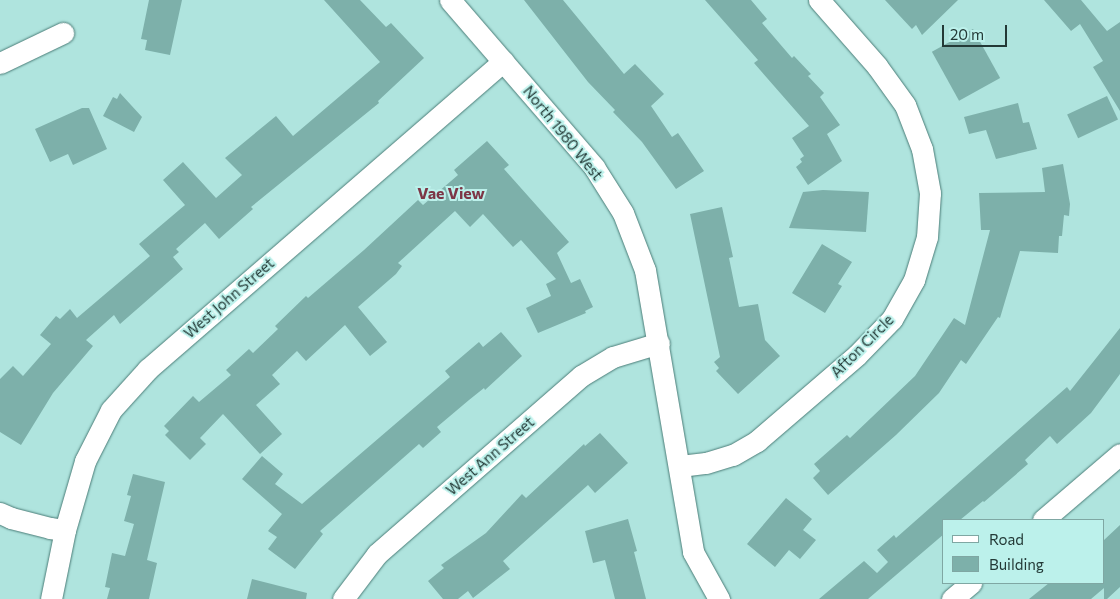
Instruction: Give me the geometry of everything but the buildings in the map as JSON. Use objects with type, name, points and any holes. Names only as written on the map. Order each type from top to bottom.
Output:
[{"type":"street","name":"North 1980 West","points":[[450,0],[594,167],[623,212],[645,270],[694,552],[719,599]]},
{"type":"street","name":"Afton Circle","points":[[680,466],[706,463],[733,455],[757,441],[857,355],[892,319],[917,271],[927,237],[930,194],[922,150],[904,105],[877,66],[819,0]]},
{"type":"street","points":[[0,63],[63,32]]},
{"type":"street","name":"West John Street","points":[[51,599],[65,530],[85,461],[111,410],[148,369],[503,62]]},
{"type":"street","name":"West Ann Street","points":[[343,599],[377,554],[581,376],[613,357],[659,343]]},
{"type":"street","points":[[1044,519],[1120,454]]},
{"type":"street","points":[[0,513],[50,528],[65,530]]},
{"type":"street","points":[[952,599],[970,584]]},
{"type":"district","name":"Vae View","points":[[451,193]]}]
